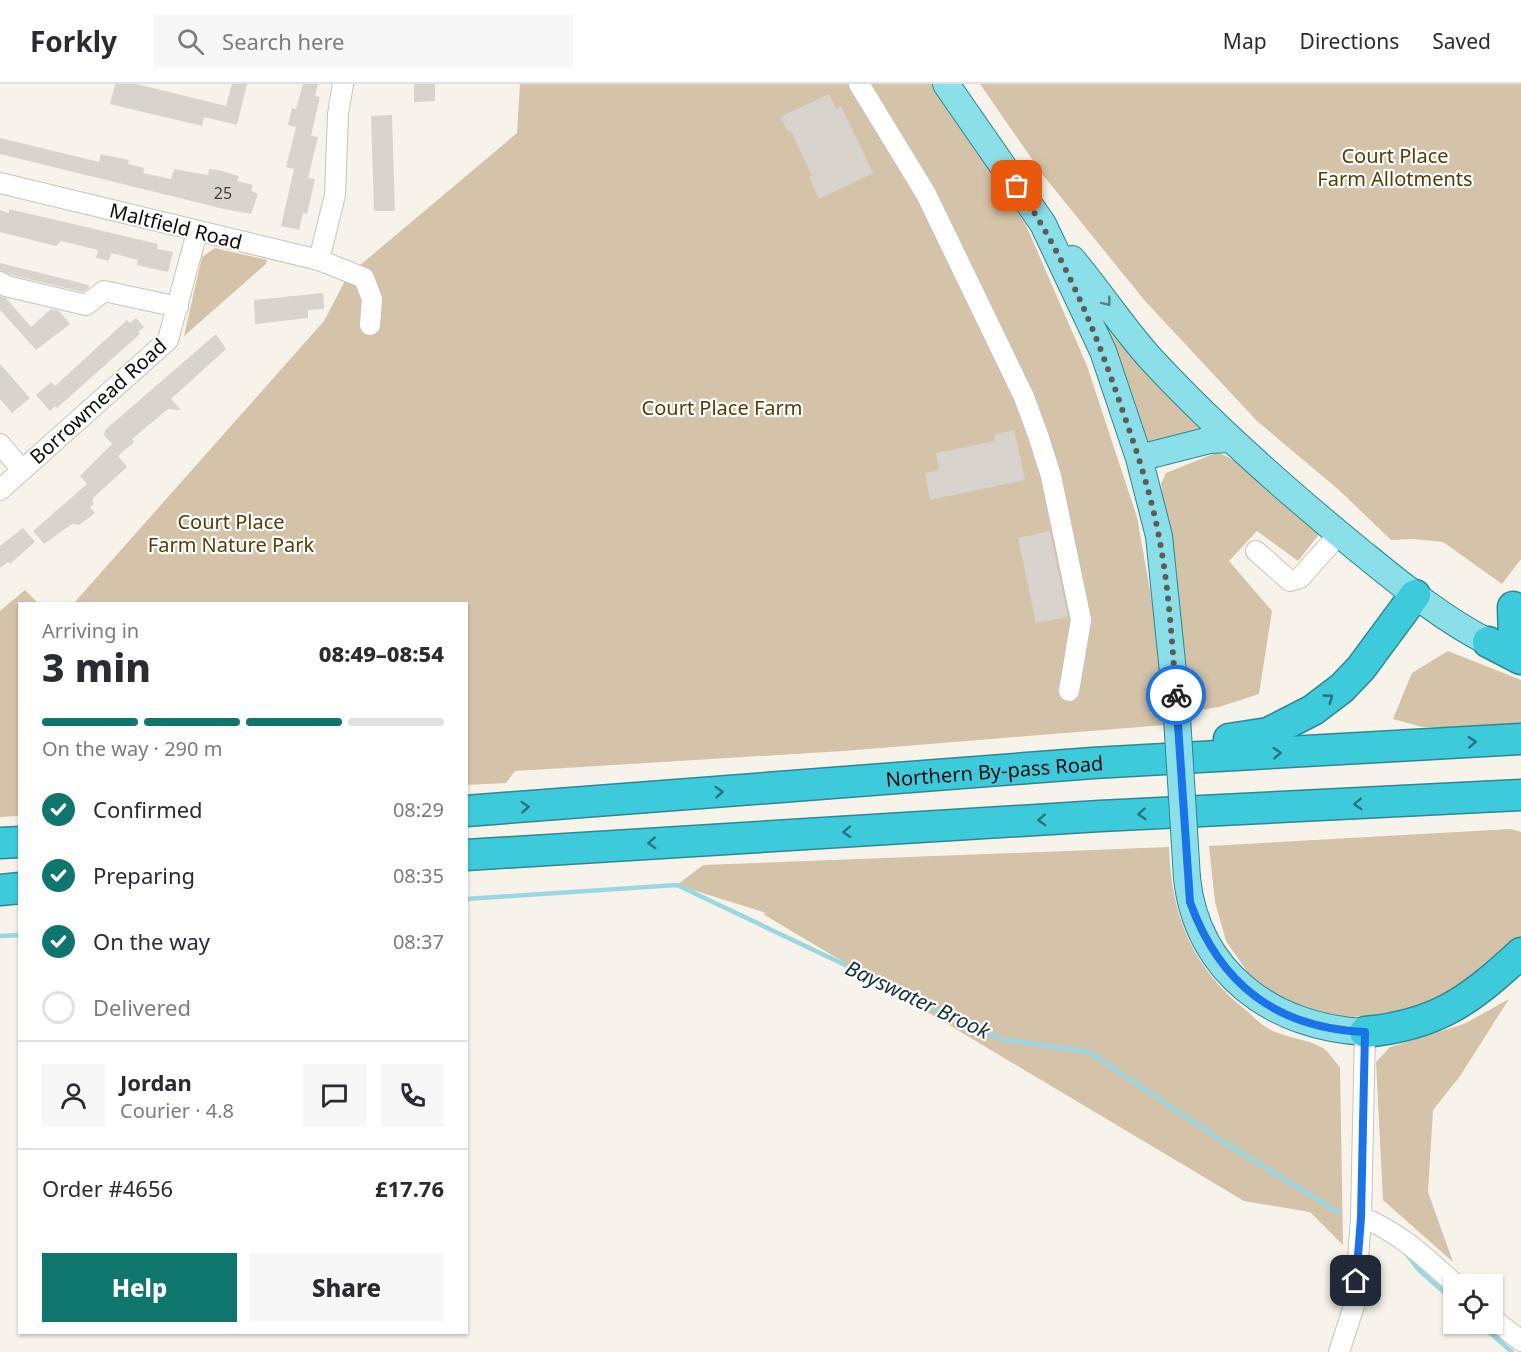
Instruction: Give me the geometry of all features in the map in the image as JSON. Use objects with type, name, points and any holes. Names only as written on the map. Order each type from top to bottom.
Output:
[{"type":"highway","points":[[1093,763],[1268,732],[1313,710],[1342,688],[1361,668],[1415,595]]},
{"type":"highway","points":[[1517,601],[1514,639],[1520,658]]},
{"type":"highway","points":[[1488,642],[1520,658]]},
{"type":"highway","name":"Northern By-pass Road","points":[[468,811],[1093,763],[1521,739]]},
{"type":"highway","points":[[468,855],[1100,816],[1521,795]]},
{"type":"highway","points":[[1395,802],[1521,812]]},
{"type":"highway","points":[[0,843],[18,842]]},
{"type":"highway","points":[[0,890],[18,888]]},
{"type":"highway","points":[[1365,1032],[1401,1028],[1440,1015],[1500,972],[1521,952]]},
{"type":"main road","points":[[946,84],[1043,224],[1150,357],[1229,440],[1415,595],[1459,628],[1488,642]]},
{"type":"main road","points":[[1043,224],[1103,351],[1139,458],[1159,536],[1169,611],[1187,878],[1190,902],[1201,932],[1230,975],[1256,999],[1311,1025],[1338,1031],[1365,1032]]},
{"type":"main road","points":[[1139,458],[1210,440],[1229,440]]},
{"type":"street","points":[[319,260],[335,195],[338,114],[343,84]]},
{"type":"street","points":[[859,84],[926,194],[1024,397],[1038,435],[1051,476],[1082,620],[1069,691]]},
{"type":"street","name":"Maltfield Road","points":[[0,183],[319,260],[352,272],[364,278],[372,299],[370,325]]},
{"type":"street","name":"Borrowmead Road","points":[[0,489],[168,340],[197,232]]},
{"type":"street","points":[[0,282],[6,286],[86,305],[104,291],[178,307]]},
{"type":"street","points":[[0,444],[22,470]]},
{"type":"street","points":[[1256,551],[1290,581],[1300,578],[1339,534]]},
{"type":"street","points":[[1488,642],[1517,601]]},
{"type":"street","points":[[1339,1352],[1355,1303],[1361,1218],[1365,1032]]},
{"type":"street","points":[[1361,1218],[1384,1225],[1443,1274]]},
{"type":"street","points":[[1503,1327],[1521,1341]]},
{"type":"green space","name":"Court Place Farm","points":[[520,84],[934,84],[1026,225],[1087,366],[1137,517],[1154,613],[1164,725],[844,751],[515,771],[506,783],[468,785],[468,602],[75,602],[324,321],[352,272],[517,133]]},
{"type":"green space","name":"Court Place Farm Allotments","points":[[980,84],[1521,84],[1521,559],[1502,584],[1443,542],[1414,539],[1391,540],[1339,490],[1257,421],[1145,301],[1043,175]]},
{"type":"green space","points":[[215,248],[267,260],[266,264],[184,336],[202,257]]},
{"type":"green space","points":[[1084,283],[1209,431],[1148,445]]},
{"type":"green space","points":[[1218,452],[1235,461],[1321,532],[1298,561],[1257,531],[1229,561],[1272,611],[1259,694],[1219,707],[1192,711],[1161,484],[1166,473]]},
{"type":"green space","points":[[25,590],[37,602],[18,602],[18,816],[0,817],[0,611]]},
{"type":"green space","points":[[1448,651],[1521,680],[1521,730],[1422,727],[1393,719],[1412,673]]},
{"type":"green space","points":[[1511,829],[1521,832],[1521,938],[1432,1006],[1347,1018],[1304,1008],[1255,983],[1226,941],[1215,902],[1209,846]]},
{"type":"green space","points":[[1169,847],[1174,895],[1180,917],[1188,938],[1212,977],[1266,1027],[1324,1048],[1340,1067],[1343,1245],[1310,1212],[1244,1201],[763,914],[766,913],[677,885],[703,865]]},
{"type":"green space","points":[[1509,999],[1460,1076],[1433,1110],[1428,1192],[1453,1262],[1383,1200],[1376,1062],[1390,1047],[1464,1024]]},
{"type":"building","points":[[115,84],[136,84],[226,106],[232,84],[247,84],[237,125],[204,117],[202,126],[110,104]]},
{"type":"building","points":[[303,84],[318,84],[315,96],[320,97],[311,136],[318,137],[308,178],[315,179],[307,214],[303,213],[299,230],[281,226],[294,169],[286,167],[296,127],[288,125],[292,108],[296,109]]},
{"type":"building","points":[[414,84],[435,84],[435,101],[414,102]]},
{"type":"building","points":[[829,94],[836,109],[841,106],[873,173],[819,199],[809,177],[812,176],[791,131],[788,132],[780,117]]},
{"type":"building","points":[[392,115],[395,211],[374,211],[371,116]]},
{"type":"building","points":[[0,138],[99,162],[101,154],[129,160],[128,164],[144,168],[143,173],[171,179],[174,169],[208,175],[209,169],[218,170],[239,176],[237,181],[253,185],[251,191],[258,194],[251,214],[224,209],[0,154]]},
{"type":"building","points":[[9,209],[158,244],[157,249],[173,252],[168,272],[137,265],[138,260],[111,253],[109,261],[96,258],[98,250],[61,241],[56,246],[0,232],[0,210],[9,213]]},
{"type":"building","points":[[0,263],[89,285],[89,288],[83,292],[11,275],[0,270]]},
{"type":"building","points":[[323,293],[324,309],[308,310],[308,318],[255,324],[254,300]]},
{"type":"building","points":[[0,296],[6,298],[31,327],[51,309],[59,311],[70,324],[36,350],[0,310]]},
{"type":"building","points":[[136,318],[144,327],[138,332],[140,334],[57,408],[55,406],[50,411],[36,395],[51,382],[55,386],[127,320],[130,323]]},
{"type":"building","points":[[216,334],[226,349],[171,399],[181,410],[168,409],[132,439],[134,442],[118,456],[127,467],[92,501],[94,504],[90,507],[95,513],[79,525],[72,524],[44,544],[33,531],[87,484],[80,476],[112,444],[104,435],[105,430]]},
{"type":"building","points":[[0,364],[30,398],[12,413],[0,399]]},
{"type":"building","points":[[1014,430],[1025,480],[930,500],[925,473],[939,470],[936,453],[995,441],[994,435]]},
{"type":"building","points":[[23,528],[35,542],[10,564],[8,562],[0,568],[0,546]]},
{"type":"building","points":[[1050,531],[1068,617],[1036,623],[1018,538]]},
{"type":"waterway","name":"Bayswater Brook","points":[[468,899],[677,885],[1001,1039],[1089,1052],[1225,1143],[1338,1212]]},
{"type":"waterway","name":"Bayswater Brook","points":[[0,936],[18,935]]},
{"type":"waterway","name":"Bayswater Brook","points":[[1405,1252],[1418,1269],[1443,1291]]},
{"type":"waterway","name":"Bayswater Brook","points":[[1492,1334],[1512,1352]]},
{"type":"way so far","points":[[1017,186],[1043,224],[1074,284],[1103,351],[1139,458],[1159,536],[1169,611],[1176,695]]},
{"type":"route","points":[[1176,695],[1187,878],[1190,902],[1201,932],[1230,975],[1256,999],[1311,1025],[1338,1031],[1365,1032],[1361,1218],[1356,1281]]},
{"type":"park label","name":"Court Place Farm Nature Park","points":[[231,532]]}]
